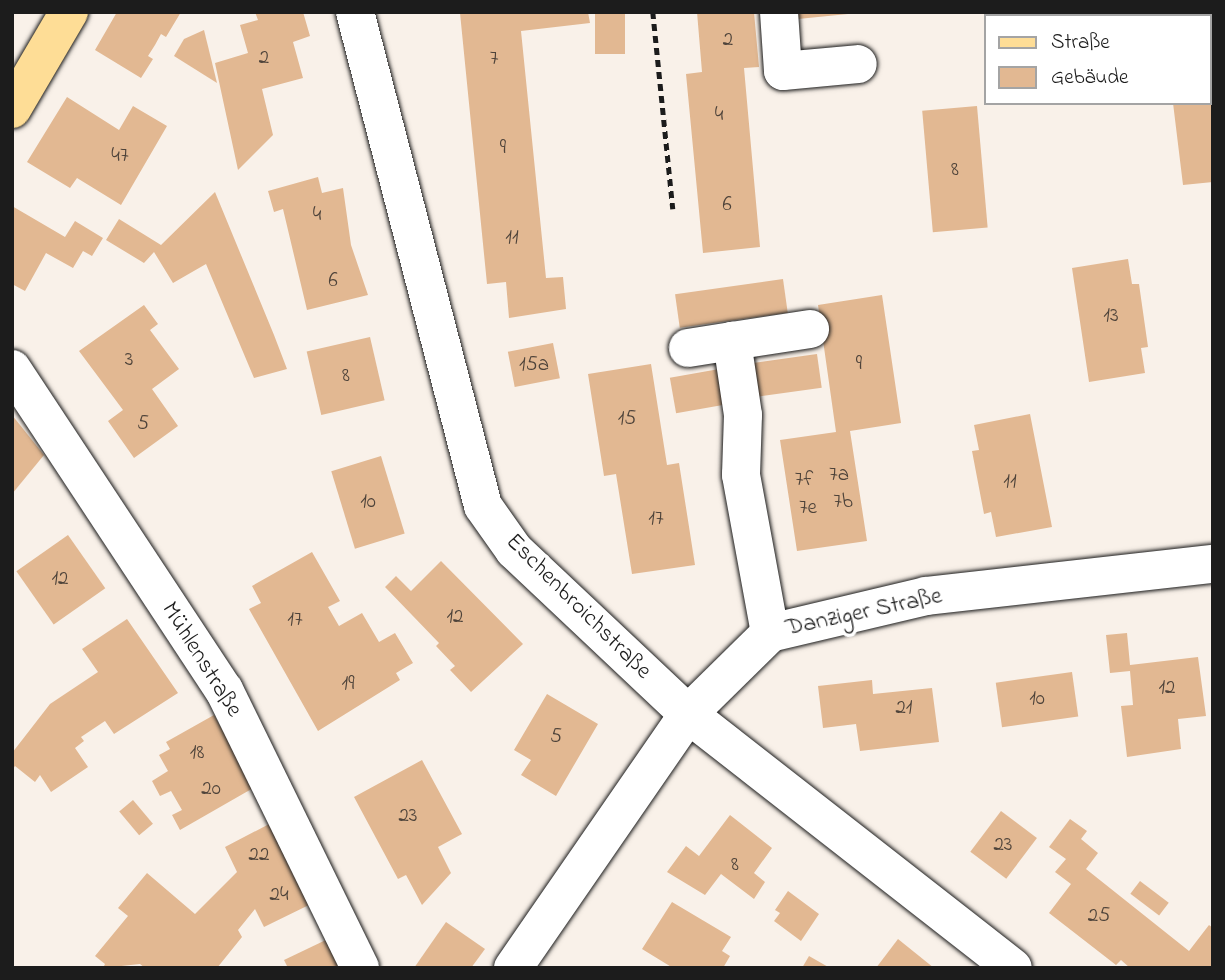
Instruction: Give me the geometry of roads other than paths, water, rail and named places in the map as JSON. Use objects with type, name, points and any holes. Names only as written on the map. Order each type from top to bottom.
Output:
[{"type":"main road","points":[[12,109],[69,12]]},
{"type":"street","name":"Eschenbroichstraße","points":[[355,12],[483,506],[514,550],[688,714],[1013,968]]},
{"type":"street","points":[[779,12],[783,71],[858,64]]},
{"type":"street","points":[[688,348],[810,329]]},
{"type":"street","points":[[732,341],[743,415],[741,475],[770,633]]},
{"type":"street","name":"Mühlenstraße","points":[[12,369],[224,690],[360,968]]},
{"type":"street","name":"Danziger Straße","points":[[513,968],[688,714],[770,633],[926,596],[1213,564]]}]
